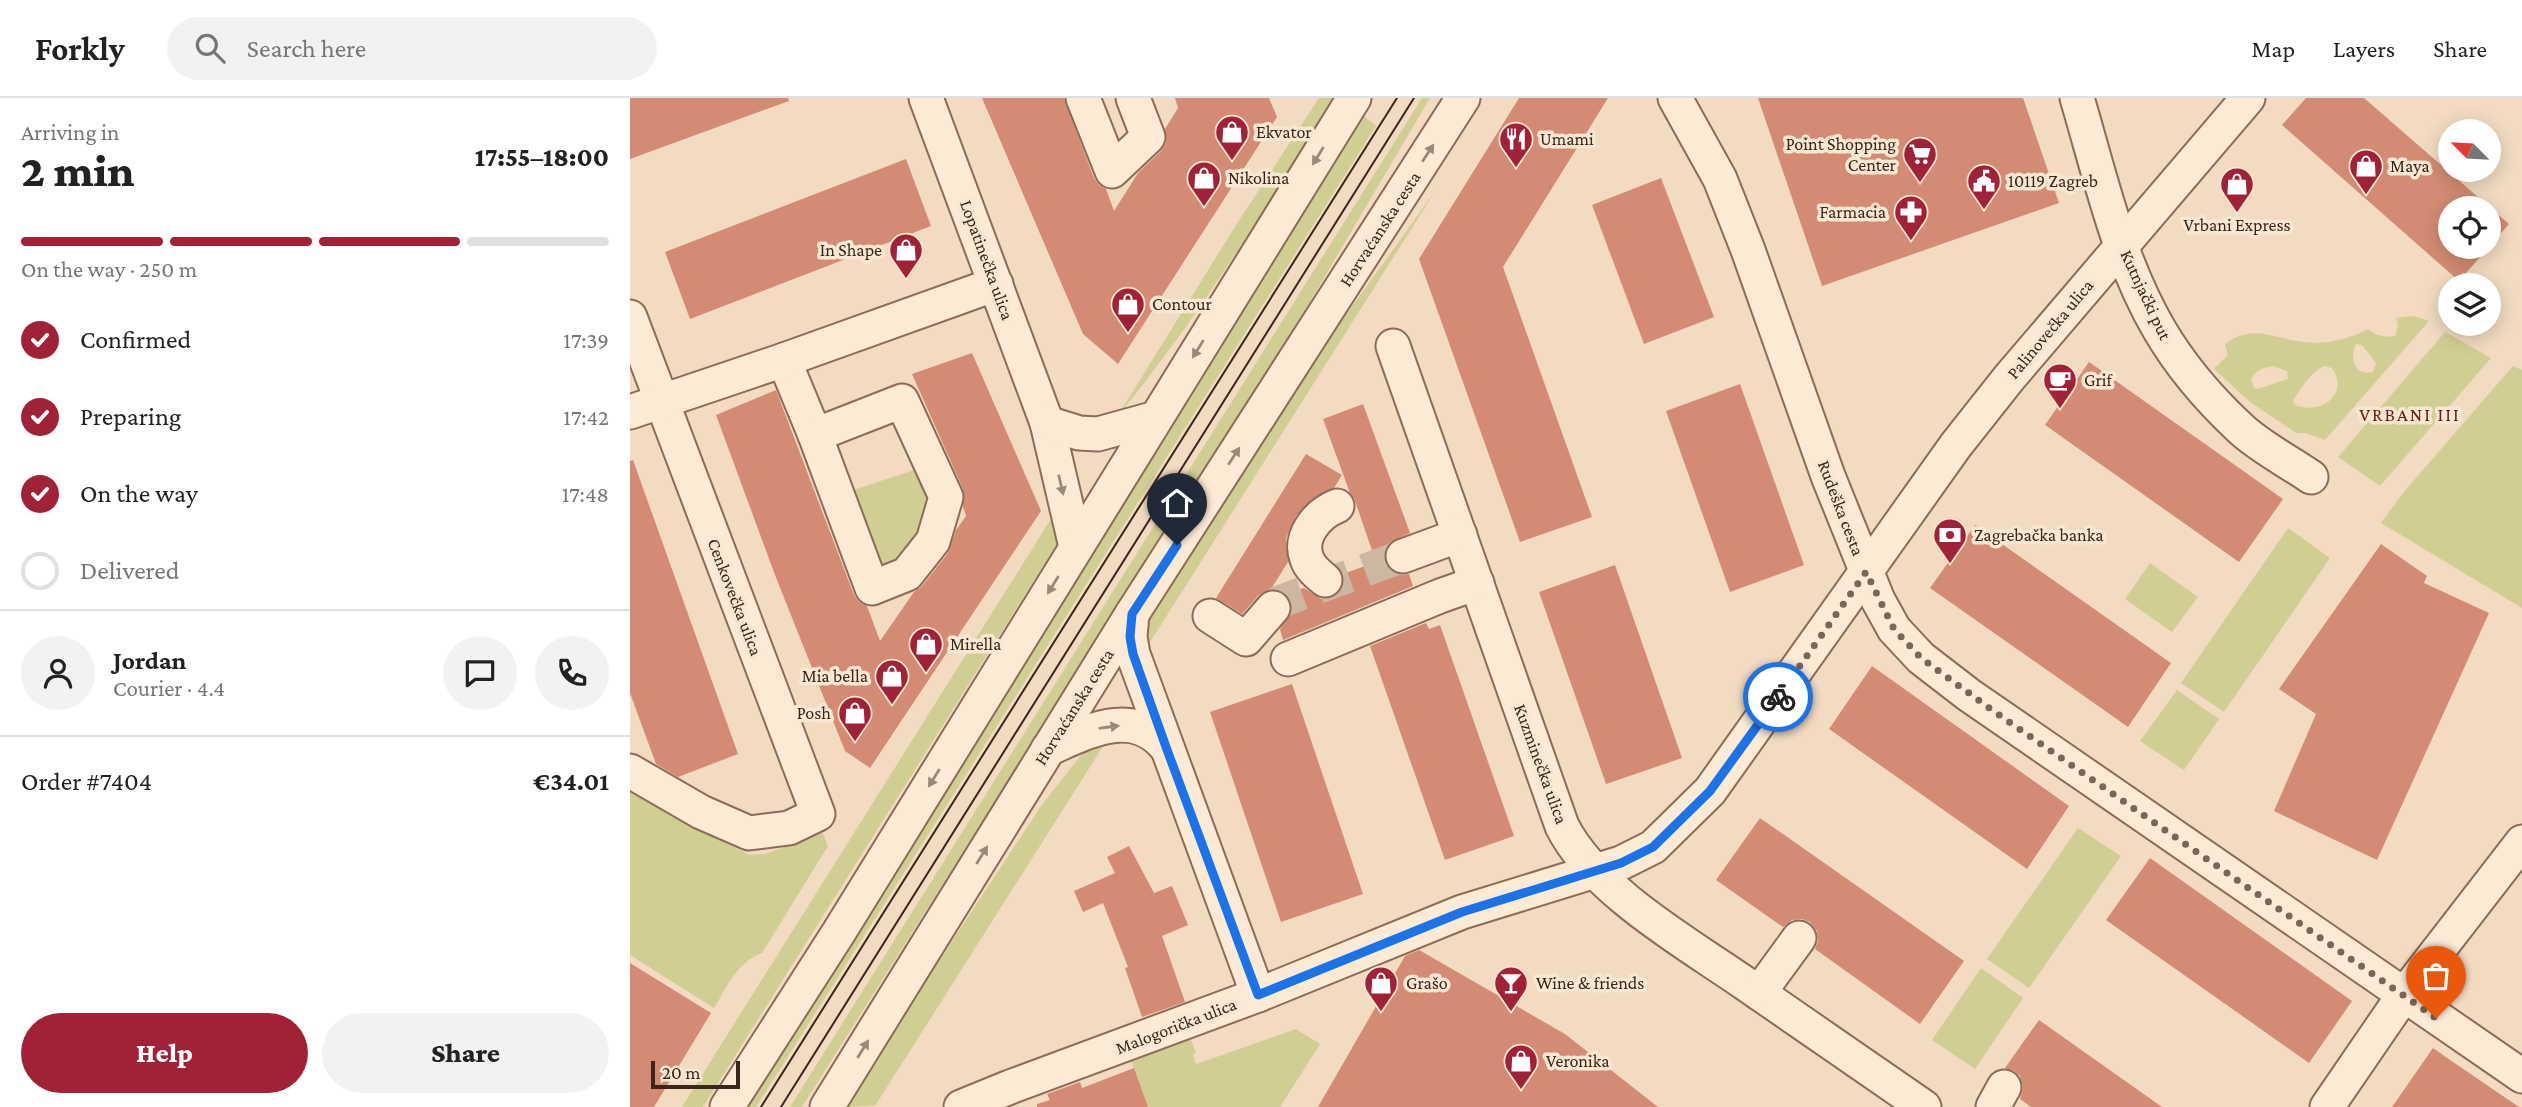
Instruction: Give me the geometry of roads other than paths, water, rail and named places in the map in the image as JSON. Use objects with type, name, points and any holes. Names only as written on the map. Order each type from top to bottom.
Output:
[{"type":"street","name":"Lopatinečka ulica","points":[[926,98],[1047,423],[1076,547]]},
{"type":"street","points":[[1083,98],[1112,171],[1148,137],[1133,98]]},
{"type":"street","points":[[727,1107],[839,933],[1354,98]]},
{"type":"street","name":"Horvaćanska cesta","points":[[827,1107],[1132,614],[1464,98]]},
{"type":"street","name":"Rudeška cesta","points":[[1675,98],[1720,179],[1748,250],[1818,451],[1866,572],[1894,629],[1921,658],[1992,710],[2522,1076]]},
{"type":"street","name":"Kutnjački put","points":[[2077,98],[2122,245],[2158,328],[2186,369],[2242,430],[2311,477]]},
{"type":"street","name":"Palinovečka ulica","points":[[1866,572],[1956,445],[2009,378],[2248,98]]},
{"type":"street","points":[[645,407],[996,284]]},
{"type":"street","name":"Cenkovečka ulica","points":[[630,317],[645,407],[818,814],[789,828],[749,833],[701,812],[630,771]]},
{"type":"street","name":"Kuzminečka ulica","points":[[1393,346],[1562,826],[1571,842],[1595,871],[1647,916],[1924,1107]]},
{"type":"street","points":[[784,360],[872,588],[907,574],[933,541],[946,497],[902,401],[815,435]]},
{"type":"street","points":[[1047,423],[1079,433],[1098,434],[1156,418]]},
{"type":"street","points":[[1325,580],[1308,562],[1306,538],[1321,515],[1337,506]]},
{"type":"street","points":[[1403,556],[1460,535]]},
{"type":"street","name":"Malogorička ulica","points":[[961,1107],[1258,995],[1462,912],[1621,863],[1653,847],[1710,791],[1866,572]]},
{"type":"street","points":[[1288,659],[1477,583]]},
{"type":"street","points":[[1210,617],[1246,639],[1273,608]]},
{"type":"street","points":[[1132,614],[1130,637],[1133,654],[1258,995]]},
{"type":"street","points":[[1048,749],[1092,729],[1120,725],[1139,726],[1156,735],[1166,747]]},
{"type":"street","points":[[2327,1107],[2403,996],[2522,842]]},
{"type":"street","points":[[1759,993],[1799,939]]},
{"type":"tunnel","points":[[1273,608],[1279,602],[1403,556]]},
{"type":"tram line","points":[[761,1107],[1397,98]]},
{"type":"tram line","points":[[781,1107],[1414,98]]},
{"type":"place","name":"Ekvator","points":[[1232,162]]},
{"type":"place","name":"Umami","points":[[1516,169]]},
{"type":"place","name":"Point Shopping Center","points":[[1920,184]]},
{"type":"place","name":"Maya","points":[[2366,196]]},
{"type":"place","name":"Nikolina","points":[[1204,208]]},
{"type":"place","name":"10119 Zagreb","points":[[1984,211]]},
{"type":"place","name":"Vrbani Express","points":[[2237,214]]},
{"type":"place","name":"Farmacia","points":[[1911,242]]},
{"type":"place","name":"In Shape","points":[[906,280]]},
{"type":"place","name":"Contour","points":[[1128,334]]},
{"type":"place","name":"Grif","points":[[2060,410]]},
{"type":"place","name":"Zagrebačka banka","points":[[1950,565]]},
{"type":"place","name":"Mirella","points":[[926,674]]},
{"type":"place","name":"Mia bella","points":[[892,706]]},
{"type":"place","name":"Posh","points":[[855,743]]},
{"type":"place","name":"Grašo","points":[[1381,1013]]},
{"type":"place","name":"Wine & friends","points":[[1511,1013]]},
{"type":"place","name":"Veronika","points":[[1521,1091]]},
{"type":"district","name":"VRBANI III","points":[[2410,414]]}]
